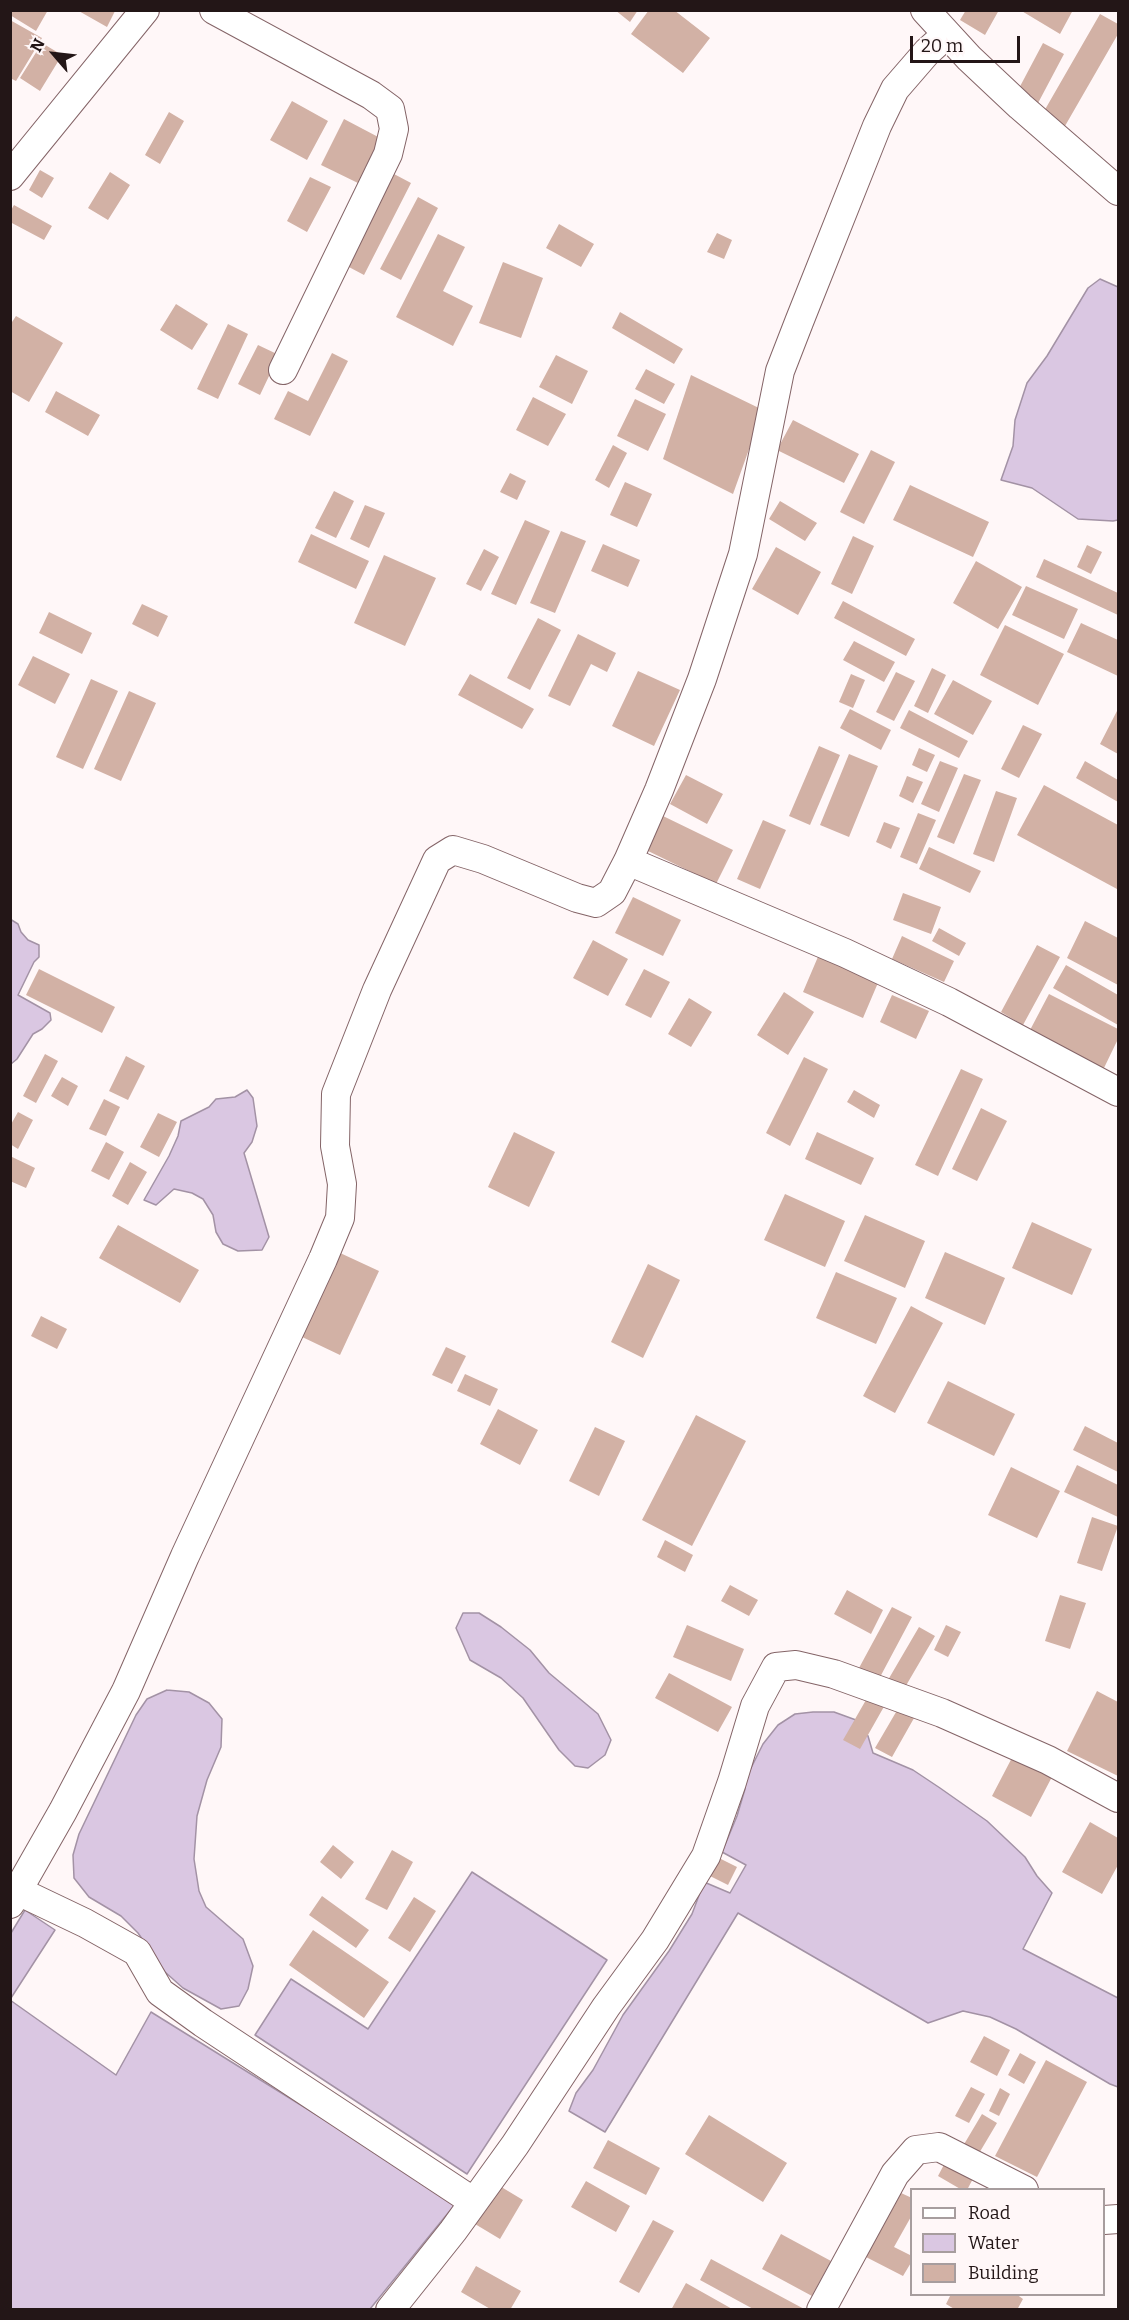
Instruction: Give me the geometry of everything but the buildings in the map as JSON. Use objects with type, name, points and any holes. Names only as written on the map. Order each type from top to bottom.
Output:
[{"type":"street","points":[[10,176],[144,10]]},
{"type":"street","points":[[214,10],[371,95],[390,109],[394,129],[387,154],[283,370]]},
{"type":"street","points":[[925,10],[969,58],[1020,106],[1119,191]]},
{"type":"street","points":[[474,2202],[203,2023],[160,1992],[137,1953],[85,1923],[14,1897],[63,1811],[126,1691],[184,1556],[257,1404],[340,1218],[342,1184],[335,1146],[336,1094],[377,990],[437,860],[453,850],[483,859],[576,898],[596,903],[612,892],[659,790],[702,679],[742,554],[780,371],[799,322],[877,126],[895,89],[927,52],[947,34]]},
{"type":"street","points":[[628,861],[845,953],[949,1002],[1119,1092]]},
{"type":"street","points":[[390,2310],[515,2145],[606,2007],[656,1940],[706,1856],[755,1706],[776,1667],[796,1665],[834,1674],[942,1713],[1048,1760],[1119,1798]]},
{"type":"street","points":[[822,2310],[895,2174],[916,2150],[939,2147],[1020,2188]]},
{"type":"water","points":[[1100,279],[1118,287],[1118,520],[1113,521],[1078,519],[1032,488],[1001,480],[1013,446],[1015,420],[1027,383],[1047,356],[1088,288]]},
{"type":"water","points":[[10,919],[18,924],[28,940],[39,945],[39,957],[34,962],[18,995],[50,1013],[51,1020],[33,1034],[17,1059],[11,1064]]},
{"type":"water","points":[[247,1090],[253,1098],[257,1126],[252,1142],[244,1153],[269,1237],[262,1250],[238,1251],[223,1244],[216,1232],[213,1215],[203,1199],[192,1193],[174,1189],[156,1205],[144,1200],[169,1156],[178,1136],[181,1121],[209,1107],[216,1099],[235,1097]]},
{"type":"water","points":[[463,1613],[479,1613],[501,1627],[530,1650],[549,1673],[598,1714],[611,1740],[605,1755],[588,1768],[575,1766],[559,1750],[523,1698],[501,1678],[470,1660],[456,1628]]},
{"type":"water","points":[[167,1690],[189,1692],[209,1703],[222,1719],[221,1747],[207,1780],[197,1816],[194,1859],[199,1891],[206,1907],[243,1939],[253,1966],[248,1989],[239,2006],[221,2009],[183,1988],[165,1972],[138,1933],[121,1916],[89,1897],[74,1878],[73,1855],[79,1834],[136,1715],[147,1699]]},
{"type":"water","points":[[834,1712],[856,1720],[868,1736],[873,1753],[913,1770],[940,1788],[987,1821],[1025,1857],[1037,1876],[1052,1893],[1023,1949],[1118,1998],[1118,2087],[1016,2029],[990,2017],[963,2011],[928,2023],[738,1913],[605,2132],[569,2111],[576,2093],[593,2070],[623,2015],[669,1951],[692,1914],[704,1882],[730,1893],[746,1865],[722,1852],[737,1816],[746,1778],[763,1744],[778,1725],[795,1714]]},
{"type":"water","points":[[472,1872],[607,1960],[467,2174],[255,2035],[291,1979],[368,2029]]},
{"type":"water","points":[[25,1910],[55,1930],[11,1998],[11,1933]]},
{"type":"water","points":[[10,2000],[116,2075],[151,2012],[457,2202],[370,2309],[11,2309]]}]
